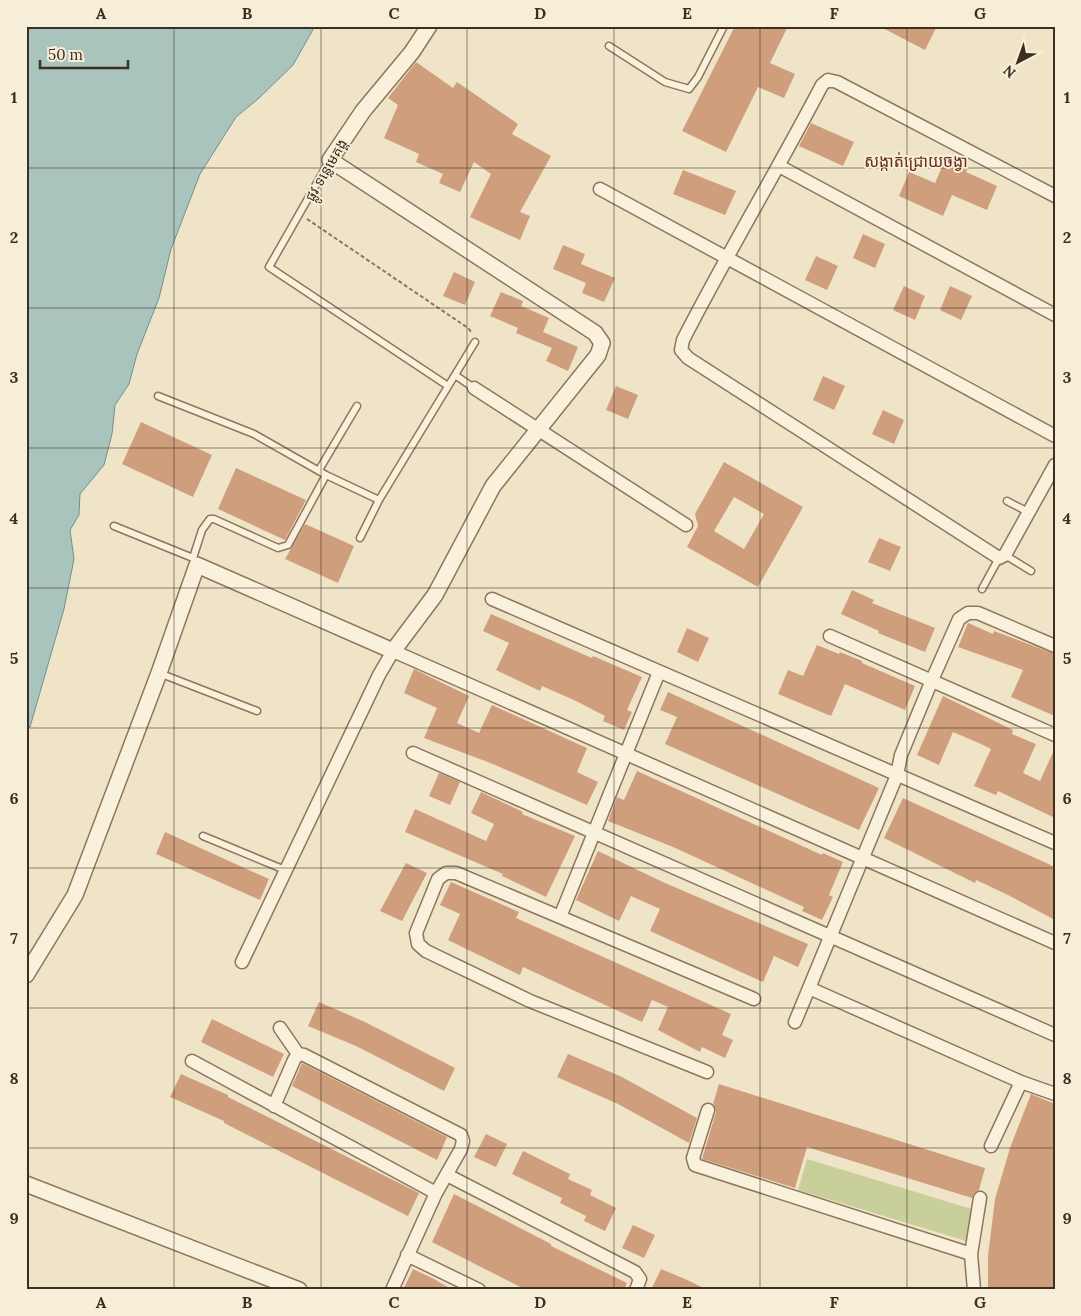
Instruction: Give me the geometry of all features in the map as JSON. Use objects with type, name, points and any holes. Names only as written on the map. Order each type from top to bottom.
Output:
[{"type":"street","name":"ផ្លូវ ទន្លេមេគង្គ","points":[[330,160],[363,111],[412,52],[430,26]]},
{"type":"street","points":[[1055,196],[846,86],[828,80],[822,85],[779,166],[726,256],[683,340],[681,350],[688,358],[1002,556],[1055,464]]},
{"type":"street","points":[[242,962],[379,675],[393,651],[435,595],[493,486],[598,355],[602,343],[595,333],[330,160]]},
{"type":"street","points":[[779,166],[1055,315]]},
{"type":"street","points":[[600,189],[1055,436]]},
{"type":"street","points":[[474,388],[686,525]]},
{"type":"street","points":[[26,975],[74,895],[159,673],[195,562],[1055,943]]},
{"type":"street","points":[[492,599],[1055,844]]},
{"type":"street","points":[[795,1022],[897,775],[901,755],[959,620],[968,613],[978,613],[1055,646]]},
{"type":"street","points":[[830,636],[1055,735]]},
{"type":"street","points":[[560,916],[660,672]]},
{"type":"street","points":[[413,754],[1055,1035]]},
{"type":"street","points":[[707,1072],[522,997],[426,951],[418,944],[416,933],[438,879],[446,873],[456,873],[754,999]]},
{"type":"street","points":[[809,988],[1021,1082],[1055,1094]]},
{"type":"street","points":[[280,1028],[298,1054],[304,1055],[461,1135],[463,1142],[461,1149],[436,1193],[392,1290]]},
{"type":"street","points":[[274,1106],[298,1054]]},
{"type":"street","points":[[192,1061],[436,1193]]},
{"type":"street","points":[[991,1146],[1021,1082]]},
{"type":"street","points":[[708,1110],[693,1158],[695,1165],[971,1254]]},
{"type":"street","points":[[447,1175],[635,1272],[640,1279],[636,1290]]},
{"type":"street","points":[[26,1184],[298,1290]]},
{"type":"street","points":[[974,1290],[971,1254],[980,1198]]},
{"type":"street","points":[[407,1255],[479,1290]]},
{"type":"lane","points":[[609,46],[665,82],[689,89],[698,77],[724,26]]},
{"type":"lane","name":"ផ្លូវ ទន្លេមេគង្គ","points":[[303,210],[330,160]]},
{"type":"lane","points":[[303,210],[269,267],[448,386]]},
{"type":"lane","points":[[360,538],[379,500],[475,342]]},
{"type":"lane","points":[[455,375],[474,388]]},
{"type":"lane","points":[[158,396],[254,434],[326,475],[379,500]]},
{"type":"lane","points":[[319,470],[357,406]]},
{"type":"lane","points":[[114,526],[195,562],[202,530],[210,519],[214,519],[278,548],[284,547],[288,545],[326,475]]},
{"type":"lane","points":[[1007,501],[1028,512]]},
{"type":"lane","points":[[982,589],[1002,556],[1031,571]]},
{"type":"lane","points":[[159,673],[257,711]]},
{"type":"lane","points":[[203,836],[285,870]]},
{"type":"path","name":"ផ្លូវ ទន្លេមេគង្គ","points":[[303,210],[304,216],[313,224],[468,328],[475,342]]},
{"type":"green space","points":[[807,1159],[975,1210],[966,1241],[798,1190]]},
{"type":"water","points":[[26,26],[315,26],[293,65],[258,99],[236,117],[200,174],[171,249],[159,298],[137,354],[129,384],[115,405],[112,434],[104,465],[80,494],[79,515],[70,530],[74,559],[64,609],[30,727],[26,731]]},
{"type":"building","points":[[735,26],[788,26],[770,63],[795,74],[784,98],[758,87],[726,152],[682,131]]},
{"type":"building","points":[[879,26],[937,26],[925,50]]},
{"type":"building","points":[[416,62],[453,88],[457,82],[518,124],[512,134],[551,156],[520,212],[530,216],[520,240],[470,217],[491,174],[474,162],[460,192],[439,183],[443,174],[416,162],[419,154],[384,138],[398,105],[388,98]]},
{"type":"building","points":[[811,123],[854,142],[843,166],[799,146]]},
{"type":"building","points":[[946,158],[968,168],[966,172],[997,186],[987,210],[952,195],[943,216],[899,196],[909,172],[935,183]]},
{"type":"building","points":[[683,170],[736,191],[725,215],[673,194]]},
{"type":"building","points":[[863,234],[885,244],[875,268],[853,258]]},
{"type":"building","points":[[563,245],[585,254],[581,264],[615,278],[604,302],[582,293],[586,283],[553,269]]},
{"type":"building","points":[[816,256],[838,266],[827,290],[805,280]]},
{"type":"building","points":[[454,272],[475,282],[465,305],[443,296]]},
{"type":"building","points":[[904,286],[925,296],[915,320],[893,310]]},
{"type":"building","points":[[950,286],[972,296],[961,320],[940,310]]},
{"type":"building","points":[[501,292],[523,301],[521,306],[549,318],[543,332],[578,347],[568,371],[546,361],[552,348],[516,333],[518,328],[490,316]]},
{"type":"building","points":[[823,376],[845,386],[834,410],[813,400]]},
{"type":"building","points":[[616,386],[638,395],[628,419],[606,410]]},
{"type":"building","points":[[883,410],[904,420],[894,444],[872,434]]},
{"type":"building","points":[[141,422],[212,455],[193,497],[122,464]]},
{"type":"building","points":[[724,462],[803,507],[758,587],[687,547],[698,526],[695,514]],"holes":[[[734,497],[764,514],[744,549],[714,531]]]},
{"type":"building","points":[[236,468],[306,500],[285,540],[218,509]]},
{"type":"building","points":[[305,524],[354,546],[338,583],[285,559]]},
{"type":"building","points":[[879,538],[901,547],[890,571],[868,562]]},
{"type":"building","points":[[852,590],[874,600],[872,603],[935,628],[925,652],[878,633],[879,631],[841,614]]},
{"type":"building","points":[[491,614],[592,658],[593,656],[642,677],[627,710],[632,712],[624,730],[603,721],[605,716],[576,701],[542,686],[540,691],[496,670],[509,643],[483,631]]},
{"type":"building","points":[[968,623],[993,634],[994,631],[1055,654],[1055,716],[1011,697],[1023,670],[958,647]]},
{"type":"building","points":[[687,628],[709,638],[698,662],[677,652]]},
{"type":"building","points":[[817,645],[862,661],[862,663],[915,686],[905,710],[845,684],[831,716],[778,694],[788,670],[803,676]]},
{"type":"building","points":[[414,669],[469,696],[457,723],[479,733],[492,705],[587,748],[577,772],[598,782],[587,805],[493,764],[424,738],[437,708],[404,693]]},
{"type":"building","points":[[668,692],[879,788],[859,830],[665,744],[677,717],[660,710]]},
{"type":"building","points":[[943,696],[1013,730],[1012,734],[1036,744],[1023,773],[1040,781],[1055,748],[1055,818],[998,791],[996,795],[974,786],[991,749],[981,744],[953,732],[939,765],[917,755]]},
{"type":"building","points":[[637,771],[822,855],[823,853],[843,862],[829,895],[833,897],[822,920],[802,911],[804,907],[673,847],[608,821],[617,797],[624,800]]},
{"type":"building","points":[[439,773],[460,782],[450,805],[429,796]]},
{"type":"building","points":[[481,792],[523,812],[522,814],[575,836],[546,897],[502,876],[503,874],[405,832],[415,809],[486,841],[494,824],[471,813]]},
{"type":"building","points":[[903,798],[1055,867],[1055,920],[1006,894],[976,880],[975,883],[884,838]]},
{"type":"building","points":[[165,832],[269,879],[260,900],[156,854]]},
{"type":"building","points":[[598,851],[665,883],[808,944],[798,967],[774,956],[763,982],[650,931],[660,909],[631,896],[619,921],[576,900]]},
{"type":"building","points":[[406,863],[427,873],[402,921],[380,911]]},
{"type":"building","points":[[451,882],[519,912],[516,918],[731,1014],[722,1035],[733,1040],[725,1058],[702,1047],[700,1052],[658,1030],[668,1007],[652,1000],[642,1022],[523,967],[520,975],[448,940],[460,914],[440,905]]},
{"type":"building","points":[[319,1002],[365,1022],[455,1068],[444,1091],[356,1046],[308,1026]]},
{"type":"building","points":[[212,1019],[284,1054],[273,1077],[201,1042]]},
{"type":"building","points":[[568,1054],[620,1076],[697,1118],[689,1143],[618,1104],[557,1077]]},
{"type":"building","points":[[302,1063],[447,1137],[437,1160],[292,1086]]},
{"type":"building","points":[[181,1074],[228,1095],[228,1097],[419,1193],[408,1216],[224,1123],[224,1121],[170,1097]]},
{"type":"building","points":[[719,1084],[985,1168],[979,1190],[974,1193],[972,1198],[807,1147],[795,1188],[702,1159],[716,1112],[713,1104]]},
{"type":"building","points":[[1031,1094],[1055,1104],[1055,1290],[988,1290],[988,1256],[995,1199],[1010,1148]]},
{"type":"building","points":[[486,1134],[507,1144],[496,1167],[474,1157]]},
{"type":"building","points":[[523,1151],[570,1174],[568,1179],[592,1190],[590,1195],[616,1208],[605,1231],[584,1221],[586,1216],[560,1203],[562,1198],[512,1174]]},
{"type":"building","points":[[454,1194],[551,1244],[551,1246],[627,1283],[624,1290],[526,1290],[432,1242]]},
{"type":"building","points":[[633,1225],[655,1235],[644,1258],[622,1248]]},
{"type":"building","points":[[413,1269],[434,1279],[453,1290],[403,1290]]},
{"type":"building","points":[[661,1269],[685,1279],[708,1290],[651,1290]]},
{"type":"district","name":"សង្កាត់ជ្រោយចង្វា","points":[[916,161]]}]
